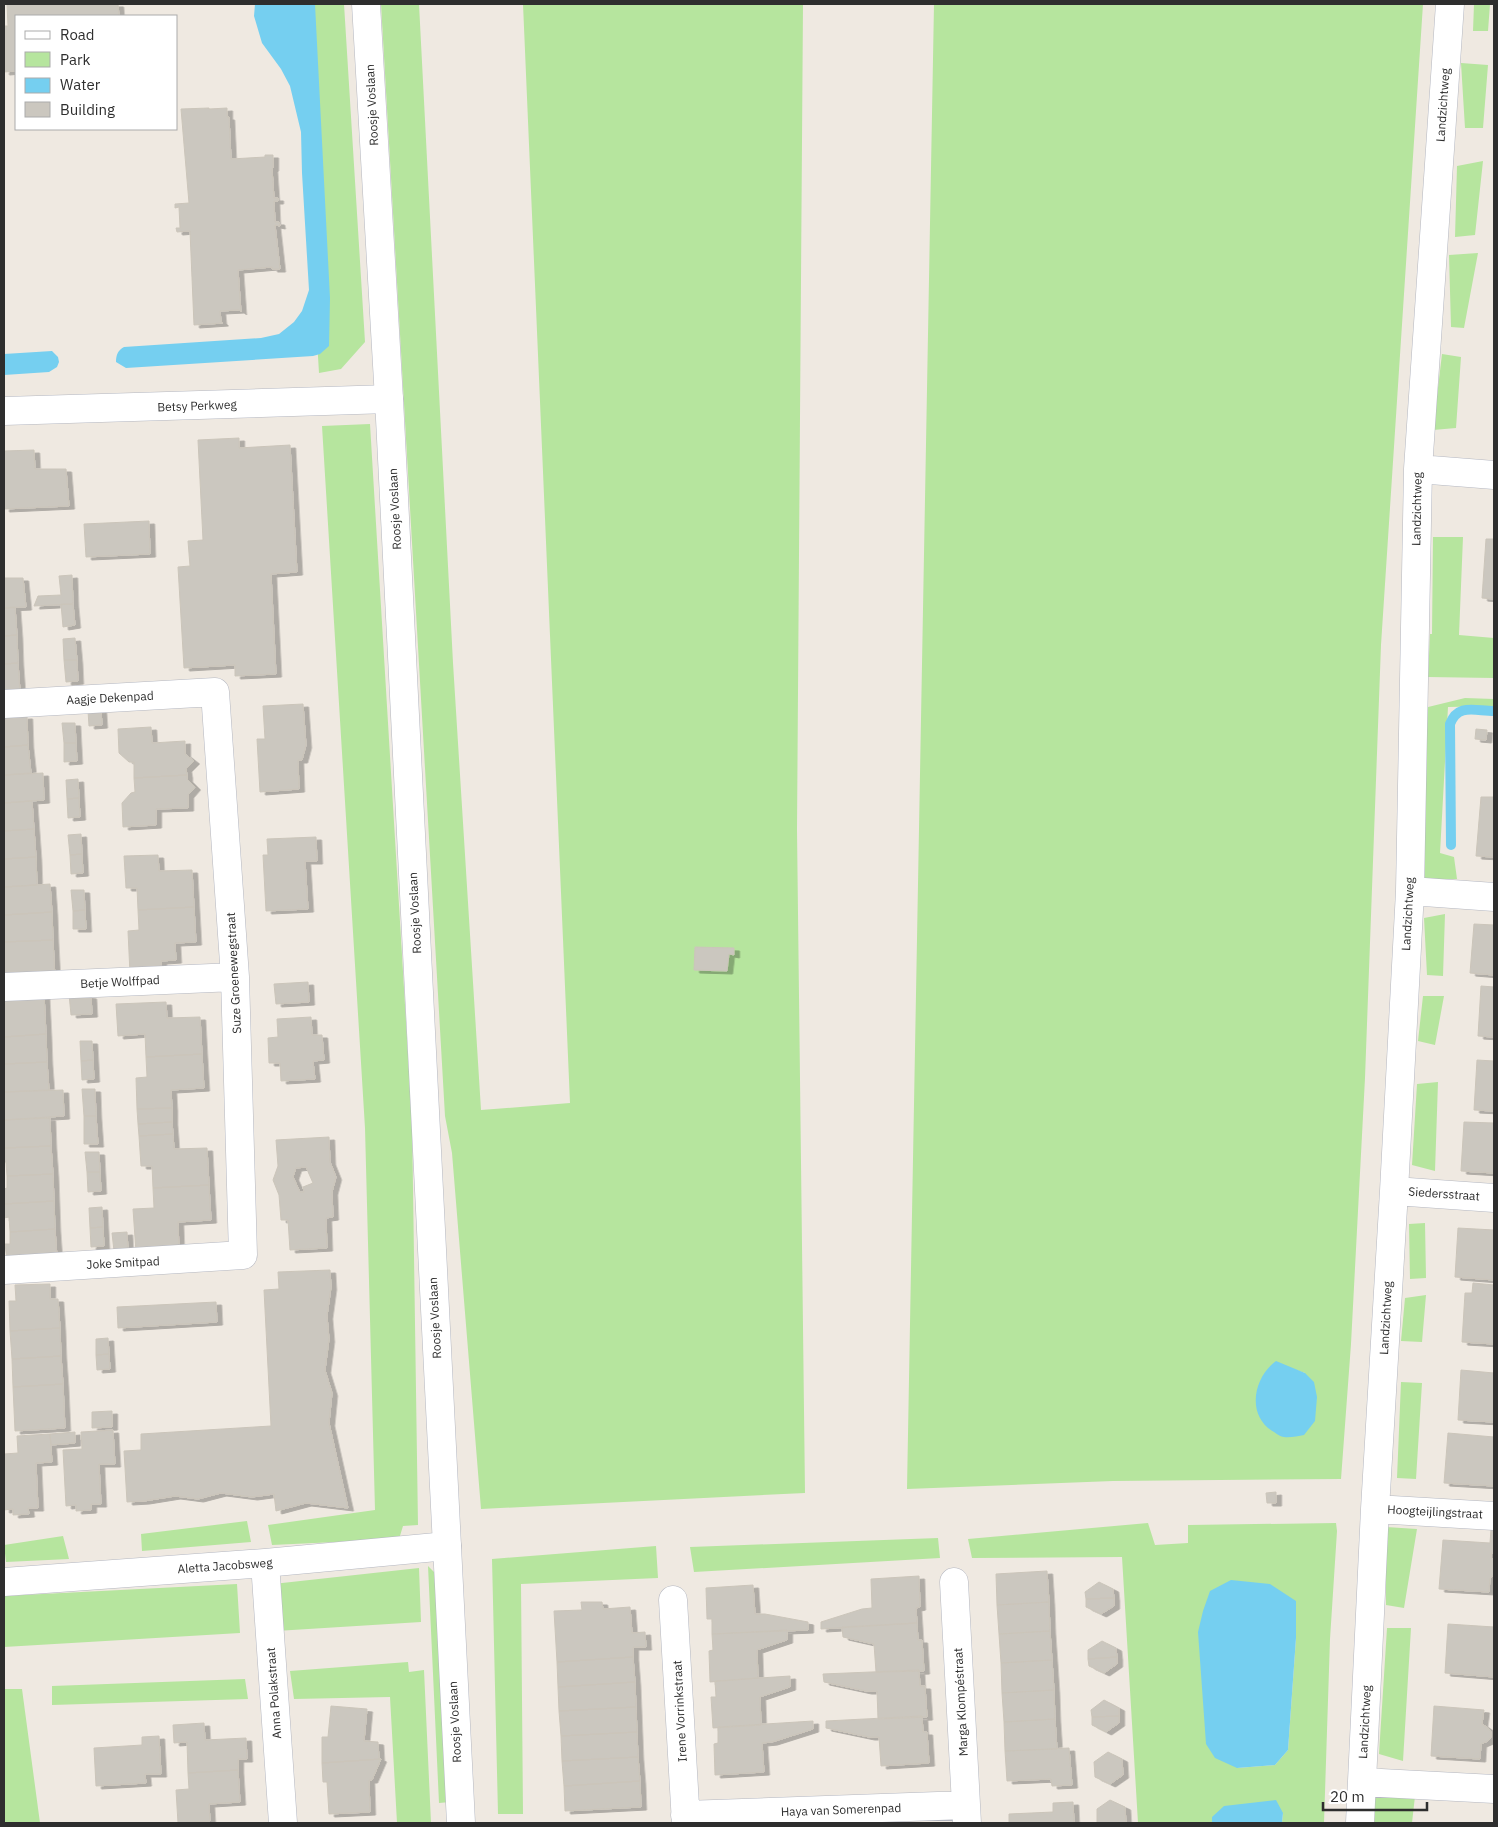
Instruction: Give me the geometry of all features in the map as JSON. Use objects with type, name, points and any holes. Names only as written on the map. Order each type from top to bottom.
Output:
[{"type":"street","name":"Roosje Voslaan","points":[[366,4],[390,400],[460,1823]]},
{"type":"street","name":"Landzichtweg","points":[[1360,1823],[1375,1509],[1410,891],[1418,469],[1450,4]]},
{"type":"street","name":"Betsy Perkweg","points":[[4,411],[390,400]]},
{"type":"street","points":[[1418,469],[1494,475]]},
{"type":"street","name":"Aagje Dekenpad","points":[[4,704],[215,692]]},
{"type":"street","name":"Suze Groenewegstraat","points":[[215,692],[235,977],[243,1255]]},
{"type":"street","points":[[1410,891],[1494,897]]},
{"type":"street","name":"Betje Wolffpad","points":[[4,987],[235,977]]},
{"type":"street","name":"Siedersstraat","points":[[1394,1190],[1494,1198]]},
{"type":"street","name":"Joke Smitpad","points":[[4,1270],[243,1255]]},
{"type":"street","name":"Hoogteijlingstraat","points":[[1375,1509],[1494,1516]]},
{"type":"street","name":"Aletta Jacobsweg","points":[[4,1582],[265,1563],[446,1546]]},
{"type":"street","name":"Anna Polakstraat","points":[[265,1563],[283,1823]]},
{"type":"street","name":"Marga Klompéstraat","points":[[954,1582],[967,1814]]},
{"type":"street","name":"Irene Vorrinkstraat","points":[[673,1600],[686,1819]]},
{"type":"street","points":[[1362,1782],[1494,1789]]},
{"type":"street","name":"Haya van Somerenpad","points":[[686,1819],[967,1814]]},
{"type":"green space","points":[[297,4],[344,4],[365,342],[341,369],[319,373]]},
{"type":"green space","points":[[381,4],[419,4],[453,663],[481,1110],[570,1103],[523,4],[803,4],[797,830],[805,1493],[481,1509],[452,1153],[445,1116]]},
{"type":"green space","points":[[934,4],[1423,4],[1381,645],[1365,1078],[1351,1344],[1341,1479],[1113,1481],[907,1489]],"holes":[[[1293,1369],[1305,1373],[1260,1381]]]},
{"type":"green space","points":[[1474,4],[1490,4],[1488,31],[1473,31]]},
{"type":"green space","points":[[1461,63],[1488,65],[1483,128],[1465,128]]},
{"type":"green space","points":[[1483,161],[1475,235],[1455,237],[1457,166]]},
{"type":"green space","points":[[1478,253],[1464,328],[1451,327],[1449,255]]},
{"type":"green space","points":[[1442,354],[1461,357],[1456,428],[1433,430]]},
{"type":"green space","points":[[370,424],[412,1121],[418,1525],[403,1526],[399,1539],[272,1545],[268,1525],[375,1510],[365,1128],[322,426]]},
{"type":"green space","points":[[1433,537],[1463,537],[1459,635],[1494,638],[1494,678],[1428,677],[1430,634],[1432,634]]},
{"type":"green space","points":[[1465,698],[1494,699],[1494,706],[1448,707],[1440,853],[1454,857],[1457,879],[1421,879],[1424,708]]},
{"type":"green space","points":[[1445,914],[1443,976],[1427,975],[1424,918]]},
{"type":"green space","points":[[1423,996],[1444,996],[1435,1045],[1418,1041]]},
{"type":"green space","points":[[1438,1082],[1435,1171],[1412,1165],[1417,1084]]},
{"type":"green space","points":[[1425,1223],[1426,1278],[1410,1279],[1409,1224]]},
{"type":"green space","points":[[1426,1295],[1422,1342],[1401,1341],[1405,1298]]},
{"type":"green space","points":[[1401,1382],[1422,1383],[1416,1479],[1397,1478]]},
{"type":"green space","points":[[247,1521],[251,1542],[142,1551],[141,1534]]},
{"type":"green space","points":[[1148,1523],[1155,1545],[1188,1543],[1188,1525],[1336,1523],[1324,1823],[1282,1823],[1283,1813],[1212,1817],[1212,1823],[1138,1823],[1122,1557],[972,1558],[968,1539]],"holes":[[[1296,1601],[1296,1638],[1288,1750],[1275,1765],[1237,1768]]]},
{"type":"green space","points":[[1386,1527],[1417,1529],[1404,1608],[1386,1605]]},
{"type":"green space","points":[[63,1536],[69,1559],[6,1562],[4,1545]]},
{"type":"green space","points":[[938,1538],[940,1558],[694,1572],[690,1547]]},
{"type":"green space","points":[[656,1546],[658,1578],[521,1584],[523,1814],[498,1814],[492,1559]]},
{"type":"green space","points":[[428,1566],[436,1574],[450,1802],[439,1803]]},
{"type":"green space","points":[[419,1568],[421,1622],[276,1631],[273,1584]]},
{"type":"green space","points":[[237,1584],[240,1633],[4,1647],[4,1596]]},
{"type":"green space","points":[[1387,1628],[1411,1628],[1403,1761],[1379,1754]]},
{"type":"green space","points":[[408,1662],[409,1672],[424,1670],[431,1823],[397,1823],[390,1697],[294,1699],[290,1671]]},
{"type":"green space","points":[[245,1679],[248,1699],[52,1705],[52,1686]]},
{"type":"green space","points":[[4,1689],[22,1689],[40,1823],[5,1823]]},
{"type":"green space","points":[[1415,1796],[1412,1823],[1374,1823],[1375,1798]]},
{"type":"water","points":[[255,4],[315,4],[330,298],[329,346],[320,354],[313,356],[126,368],[116,362],[118,353],[124,347],[261,338],[279,334],[294,322],[302,311],[309,290],[301,132],[290,86],[281,69],[262,43],[254,16]]},
{"type":"water","points":[[52,351],[58,357],[59,362],[57,367],[49,372],[4,375],[4,354]]},
{"type":"water","points":[[1276,1361],[1305,1373],[1314,1382],[1317,1397],[1315,1421],[1304,1435],[1282,1436],[1265,1425],[1259,1417],[1256,1407],[1258,1387],[1268,1368]]},
{"type":"water","points":[[1231,1580],[1270,1584],[1296,1601],[1296,1638],[1288,1750],[1275,1765],[1237,1768],[1215,1758],[1206,1744],[1198,1632],[1210,1591]]},
{"type":"water","points":[[1276,1800],[1283,1813],[1282,1823],[1212,1823],[1212,1817],[1224,1806]]},
{"type":"building","points":[[7,4],[118,4],[119,15],[15,15],[15,71],[4,72],[4,26],[8,26]]},
{"type":"building","points":[[227,108],[231,159],[273,155],[274,198],[278,198],[278,201],[274,201],[275,222],[279,222],[280,226],[275,225],[280,269],[272,269],[272,267],[238,270],[241,312],[239,310],[220,311],[223,323],[194,325],[190,231],[177,232],[176,228],[180,228],[179,207],[175,208],[175,204],[189,203],[181,109]]},
{"type":"building","points":[[239,438],[239,448],[290,445],[297,572],[271,574],[276,674],[235,676],[235,665],[184,668],[178,567],[190,566],[188,541],[203,540],[198,440]]},
{"type":"building","points":[[34,450],[35,469],[66,469],[69,506],[4,509],[4,451]]},
{"type":"building","points":[[149,521],[150,554],[86,557],[84,524]]},
{"type":"building","points":[[1486,539],[1494,539],[1494,599],[1482,598]]},
{"type":"building","points":[[72,575],[73,604],[34,606],[38,596],[61,595],[59,576]]},
{"type":"building","points":[[4,578],[23,578],[26,607],[4,608]]},
{"type":"building","points":[[61,604],[73,604],[75,625],[63,627]]},
{"type":"building","points":[[15,607],[17,635],[4,636],[4,608]]},
{"type":"building","points":[[17,635],[18,663],[4,664],[4,636]]},
{"type":"building","points":[[75,638],[77,660],[64,660],[63,639]]},
{"type":"building","points":[[64,660],[77,660],[78,681],[66,682]]},
{"type":"building","points":[[18,663],[20,691],[4,691],[4,664]]},
{"type":"building","points":[[303,704],[306,745],[302,760],[298,760],[299,789],[260,792],[257,739],[265,739],[263,706]]},
{"type":"building","points":[[101,710],[102,725],[89,726],[88,711]]},
{"type":"building","points":[[27,716],[28,745],[4,747],[4,717]]},
{"type":"building","points":[[62,723],[75,723],[76,743],[64,743]]},
{"type":"building","points":[[151,727],[152,743],[185,741],[185,754],[194,761],[186,769],[187,775],[134,778],[134,762],[129,762],[119,753],[118,729]]},
{"type":"building","points":[[1476,729],[1487,730],[1486,740],[1475,739]]},
{"type":"building","points":[[64,743],[76,743],[77,761],[64,762]]},
{"type":"building","points":[[28,745],[31,773],[4,775],[4,747]]},
{"type":"building","points":[[43,773],[44,800],[4,803],[4,775]]},
{"type":"building","points":[[187,775],[187,779],[195,787],[188,795],[188,808],[156,809],[156,825],[123,827],[122,803],[131,793],[135,792],[134,778]]},
{"type":"building","points":[[78,779],[79,798],[67,799],[66,780]]},
{"type":"building","points":[[1481,797],[1494,797],[1494,857],[1476,856]]},
{"type":"building","points":[[79,798],[80,817],[68,818],[67,799]]},
{"type":"building","points":[[32,801],[34,829],[4,831],[4,803]]},
{"type":"building","points":[[34,829],[36,857],[4,859],[4,831]]},
{"type":"building","points":[[81,834],[82,854],[70,855],[68,835]]},
{"type":"building","points":[[316,837],[317,861],[305,861],[308,909],[266,911],[263,855],[268,855],[267,839]]},
{"type":"building","points":[[82,854],[83,873],[71,874],[70,855]]},
{"type":"building","points":[[158,855],[159,871],[192,870],[194,907],[138,910],[137,888],[126,888],[124,856]]},
{"type":"building","points":[[36,857],[37,885],[4,887],[4,859]]},
{"type":"building","points":[[50,884],[52,912],[4,915],[4,887]]},
{"type":"building","points":[[71,890],[84,890],[85,910],[73,911]]},
{"type":"building","points":[[194,907],[196,942],[175,943],[176,960],[161,961],[162,972],[130,974],[128,931],[139,930],[138,910]]},
{"type":"building","points":[[85,910],[86,929],[73,929],[73,911]]},
{"type":"building","points":[[52,912],[53,940],[4,942],[4,915]]},
{"type":"building","points":[[1474,924],[1494,925],[1494,975],[1470,973]]},
{"type":"building","points":[[53,940],[55,978],[4,981],[4,942]]},
{"type":"building","points":[[695,947],[734,948],[734,955],[729,954],[727,971],[694,970]]},
{"type":"building","points":[[308,982],[309,1002],[276,1004],[274,984]]},
{"type":"building","points":[[1481,986],[1494,987],[1494,1037],[1478,1036]]},
{"type":"building","points":[[44,994],[46,1034],[4,1037],[4,997]]},
{"type":"building","points":[[69,994],[91,996],[92,1014],[71,1015]]},
{"type":"building","points":[[166,1002],[167,1018],[200,1017],[202,1054],[146,1057],[145,1034],[118,1036],[116,1004]]},
{"type":"building","points":[[311,1017],[312,1035],[322,1035],[324,1060],[313,1061],[315,1079],[281,1081],[280,1063],[269,1063],[268,1038],[278,1037],[277,1019]]},
{"type":"building","points":[[46,1034],[47,1062],[4,1064],[4,1037]]},
{"type":"building","points":[[80,1041],[92,1041],[93,1060],[81,1061]]},
{"type":"building","points":[[202,1054],[204,1088],[171,1090],[172,1108],[137,1109],[136,1078],[147,1077],[146,1057]]},
{"type":"building","points":[[93,1060],[94,1079],[82,1080],[81,1061]]},
{"type":"building","points":[[1477,1060],[1494,1061],[1494,1111],[1474,1110]]},
{"type":"building","points":[[47,1062],[49,1090],[4,1092],[4,1064]]},
{"type":"building","points":[[82,1089],[95,1089],[96,1116],[84,1116]]},
{"type":"building","points":[[63,1090],[64,1116],[4,1120],[4,1092]]},
{"type":"building","points":[[172,1108],[172,1122],[138,1124],[137,1109]]},
{"type":"building","points":[[84,1116],[96,1116],[98,1144],[84,1144]]},
{"type":"building","points":[[50,1118],[51,1146],[4,1148],[4,1120]]},
{"type":"building","points":[[172,1122],[173,1134],[139,1136],[138,1124]]},
{"type":"building","points":[[1464,1122],[1494,1123],[1494,1173],[1461,1171]]},
{"type":"building","points":[[173,1134],[174,1149],[207,1148],[209,1185],[153,1188],[152,1166],[141,1166],[139,1136]]},
{"type":"building","points":[[329,1137],[330,1162],[336,1177],[332,1192],[333,1217],[326,1218],[327,1248],[290,1250],[288,1220],[281,1220],[279,1195],[273,1180],[278,1166],[276,1140]],"holes":[[[306,1167],[313,1183],[303,1187],[304,1192],[300,1192],[293,1177],[296,1168]]]},
{"type":"building","points":[[51,1146],[53,1174],[7,1176],[4,1148]]},
{"type":"building","points":[[85,1152],[99,1152],[100,1172],[87,1172]]},
{"type":"building","points":[[87,1172],[100,1172],[101,1191],[88,1192]]},
{"type":"building","points":[[53,1174],[54,1201],[4,1204],[4,1189],[7,1188],[7,1176]]},
{"type":"building","points":[[209,1185],[211,1220],[178,1222],[179,1249],[136,1252],[133,1209],[154,1208],[153,1188]]},
{"type":"building","points":[[54,1201],[55,1229],[10,1232],[9,1217],[4,1218],[4,1204]]},
{"type":"building","points":[[102,1207],[103,1227],[90,1228],[89,1208]]},
{"type":"building","points":[[103,1227],[104,1246],[91,1247],[90,1228]]},
{"type":"building","points":[[1458,1228],[1494,1230],[1494,1280],[1455,1277]]},
{"type":"building","points":[[55,1229],[57,1257],[7,1260],[5,1244],[10,1244],[10,1232]]},
{"type":"building","points":[[127,1232],[128,1250],[114,1251],[112,1233]]},
{"type":"building","points":[[330,1270],[331,1287],[327,1316],[329,1339],[325,1370],[332,1393],[329,1423],[348,1508],[306,1503],[276,1511],[274,1494],[252,1497],[221,1493],[198,1499],[175,1496],[127,1502],[124,1451],[141,1450],[141,1434],[271,1426],[264,1290],[279,1289],[278,1272]]},
{"type":"building","points":[[1473,1283],[1494,1285],[1494,1344],[1462,1342],[1465,1293],[1472,1293]]},
{"type":"building","points":[[50,1284],[50,1299],[58,1299],[60,1328],[10,1331],[9,1301],[16,1301],[15,1285]]},
{"type":"building","points":[[216,1302],[217,1322],[118,1328],[117,1307]]},
{"type":"building","points":[[60,1328],[61,1356],[12,1359],[10,1331]]},
{"type":"building","points":[[108,1338],[109,1354],[96,1355],[96,1339]]},
{"type":"building","points":[[109,1354],[110,1369],[97,1370],[96,1355]]},
{"type":"building","points":[[61,1356],[63,1384],[13,1387],[12,1359]]},
{"type":"building","points":[[1461,1370],[1494,1373],[1494,1422],[1458,1420]]},
{"type":"building","points":[[63,1384],[65,1428],[15,1431],[13,1387]]},
{"type":"building","points":[[112,1411],[112,1427],[92,1428],[92,1412]]},
{"type":"building","points":[[113,1430],[115,1464],[99,1464],[101,1504],[91,1504],[91,1510],[76,1511],[76,1505],[66,1506],[63,1450],[82,1449],[81,1432]]},
{"type":"building","points":[[75,1432],[75,1443],[51,1445],[50,1434]]},
{"type":"building","points":[[1448,1433],[1494,1437],[1494,1486],[1444,1483]]},
{"type":"building","points":[[50,1434],[52,1462],[36,1463],[38,1508],[28,1508],[29,1514],[13,1515],[13,1509],[4,1510],[4,1454],[18,1453],[17,1436]]},
{"type":"building","points":[[1276,1492],[1276,1503],[1267,1503],[1266,1493]]},
{"type":"building","points":[[1491,1529],[1494,1529],[1494,1553],[1491,1553],[1491,1558],[1494,1560],[1494,1575],[1490,1578],[1489,1592],[1439,1589],[1443,1540],[1490,1543]]},
{"type":"building","points":[[1047,1571],[1049,1602],[997,1605],[996,1574]]},
{"type":"building","points":[[919,1576],[920,1607],[916,1608],[917,1623],[821,1629],[821,1622],[862,1609],[872,1608],[871,1579]]},
{"type":"building","points":[[1099,1582],[1113,1589],[1114,1598],[1086,1599],[1085,1592]]},
{"type":"building","points":[[753,1585],[755,1614],[808,1622],[808,1630],[712,1634],[712,1619],[707,1619],[706,1588]]},
{"type":"building","points":[[1114,1598],[1114,1606],[1101,1614],[1086,1607],[1086,1599]]},
{"type":"building","points":[[581,1602],[602,1602],[603,1609],[630,1607],[632,1633],[645,1632],[646,1647],[633,1647],[633,1657],[557,1662],[554,1611],[582,1610]]},
{"type":"building","points":[[1049,1602],[1050,1631],[999,1634],[997,1605]]},
{"type":"building","points":[[917,1623],[918,1640],[922,1640],[924,1671],[876,1672],[874,1644],[843,1637],[842,1627]]},
{"type":"building","points":[[1448,1624],[1494,1627],[1494,1677],[1445,1673]]},
{"type":"building","points":[[787,1630],[787,1640],[757,1650],[758,1678],[710,1682],[709,1651],[713,1650],[712,1634]]},
{"type":"building","points":[[1050,1631],[1052,1660],[1001,1663],[999,1634]]},
{"type":"building","points":[[1102,1641],[1116,1648],[1117,1657],[1088,1659],[1088,1650]]},
{"type":"building","points":[[633,1657],[635,1682],[558,1687],[557,1662]]},
{"type":"building","points":[[1117,1657],[1117,1664],[1104,1673],[1089,1666],[1088,1659]]},
{"type":"building","points":[[1052,1660],[1054,1690],[1002,1693],[1001,1663]]},
{"type":"building","points":[[919,1670],[920,1686],[925,1686],[927,1717],[878,1719],[877,1691],[866,1691],[824,1682],[823,1674]]},
{"type":"building","points":[[790,1676],[790,1687],[760,1697],[761,1725],[713,1728],[711,1697],[716,1697],[715,1681]]},
{"type":"building","points":[[635,1682],[636,1707],[559,1711],[558,1687]]},
{"type":"building","points":[[1054,1690],[1055,1719],[1004,1722],[1002,1693]]},
{"type":"building","points":[[1104,1700],[1119,1708],[1119,1716],[1092,1717],[1091,1710]]},
{"type":"building","points":[[331,1706],[367,1709],[364,1741],[378,1742],[379,1759],[381,1759],[322,1763],[322,1737],[328,1737]]},
{"type":"building","points":[[1434,1706],[1484,1710],[1482,1724],[1491,1732],[1491,1737],[1488,1741],[1481,1744],[1480,1759],[1431,1756]]},
{"type":"building","points":[[636,1707],[637,1732],[561,1736],[559,1711]]},
{"type":"building","points":[[922,1716],[923,1732],[927,1732],[929,1763],[881,1766],[879,1737],[869,1737],[826,1728],[826,1721]]},
{"type":"building","points":[[1119,1716],[1119,1723],[1106,1732],[1092,1725],[1092,1717]]},
{"type":"building","points":[[1055,1719],[1057,1749],[1005,1751],[1004,1722]]},
{"type":"building","points":[[813,1721],[813,1729],[772,1742],[762,1743],[764,1772],[715,1775],[714,1744],[718,1743],[718,1727]]},
{"type":"building","points":[[204,1723],[205,1740],[246,1738],[247,1759],[238,1759],[238,1770],[188,1773],[187,1742],[174,1743],[173,1725]]},
{"type":"building","points":[[637,1732],[638,1757],[562,1761],[561,1736]]},
{"type":"building","points":[[159,1736],[161,1774],[145,1774],[146,1783],[96,1786],[94,1748],[142,1745],[142,1737]]},
{"type":"building","points":[[1069,1748],[1072,1785],[1052,1786],[1051,1779],[1007,1781],[1005,1751]]},
{"type":"building","points":[[1108,1752],[1122,1759],[1123,1775],[1110,1784],[1095,1777],[1094,1762]]},
{"type":"building","points":[[638,1757],[640,1781],[564,1786],[562,1761]]},
{"type":"building","points":[[381,1759],[372,1780],[369,1780],[370,1812],[329,1814],[327,1782],[323,1782],[322,1763]]},
{"type":"building","points":[[238,1770],[240,1802],[209,1804],[210,1821],[178,1823],[176,1790],[189,1789],[188,1773]]},
{"type":"building","points":[[640,1781],[641,1807],[565,1811],[564,1786]]},
{"type":"building","points":[[1110,1800],[1125,1807],[1126,1823],[1097,1823],[1097,1809]]},
{"type":"building","points":[[1073,1802],[1074,1823],[1009,1823],[1009,1814],[1053,1812],[1053,1803]]},
{"type":"waterway","points":[[1451,845],[1450,724],[1453,717],[1462,711],[1494,711]]}]
